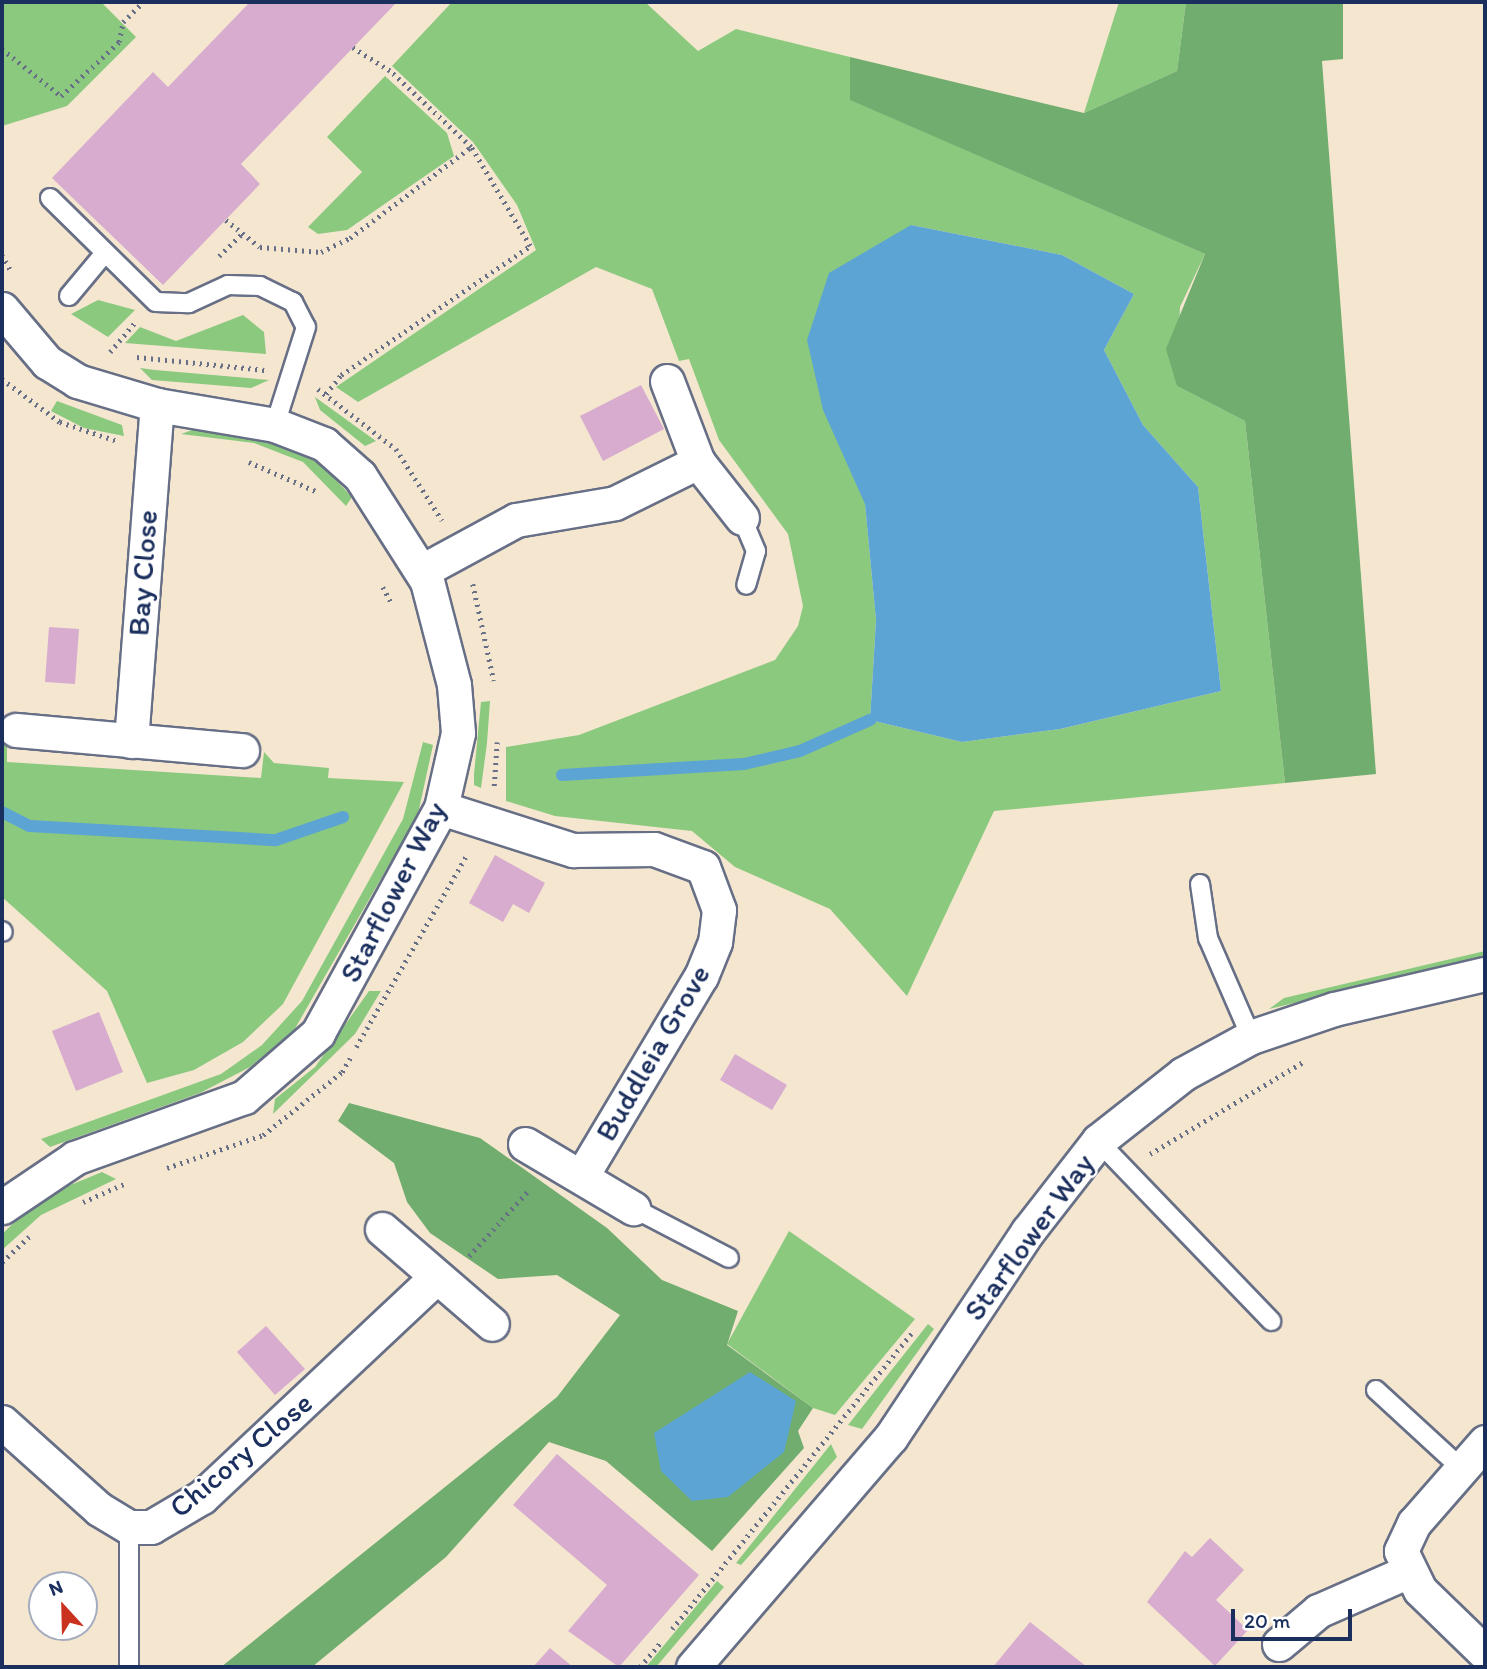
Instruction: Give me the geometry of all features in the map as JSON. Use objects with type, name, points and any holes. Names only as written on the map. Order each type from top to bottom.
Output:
[{"type":"street","name":"Starflower Way","points":[[2,309],[47,362],[77,381],[157,405],[275,425],[324,444],[360,476],[422,571],[454,685],[458,733],[441,808],[318,1033],[282,1069],[244,1097],[75,1158],[2,1207]]},
{"type":"street","points":[[667,382],[698,462],[742,518]]},
{"type":"street","name":"Bay Close","points":[[131,741],[157,405]]},
{"type":"street","points":[[422,571],[516,520],[615,503],[698,462]]},
{"type":"street","points":[[9,730],[242,750]]},
{"type":"street","name":"Buddleia Grove","points":[[441,808],[573,850],[654,849],[703,867],[719,910],[701,976],[569,1169]]},
{"type":"street","name":"Starflower Way","points":[[693,1667],[891,1437],[1028,1231],[1098,1142],[1183,1073],[1251,1037],[1334,1009],[1485,974]]},
{"type":"street","name":"Buddleia Grove","points":[[525,1144],[633,1209]]},
{"type":"street","points":[[382,1229],[439,1282],[492,1324]]},
{"type":"street","name":"Chicory Close","points":[[128,1527],[151,1527],[202,1497],[439,1282]]},
{"type":"street","points":[[2,1422],[128,1527]]},
{"type":"street","points":[[1485,1442],[1414,1523],[1401,1551],[1408,1572],[1485,1653]]},
{"type":"street","points":[[1279,1644],[1318,1611],[1408,1572]]},
{"type":"lane","points":[[50,198],[104,254],[156,302],[189,303],[228,285],[260,286],[293,302],[306,327],[275,425]]},
{"type":"lane","points":[[69,296],[104,254]]},
{"type":"lane","points":[[742,518],[756,551],[746,585]]},
{"type":"lane","points":[[1200,884],[1208,938],[1251,1037]]},
{"type":"lane","points":[[1098,1142],[1128,1170],[1271,1321]]},
{"type":"lane","name":"Buddleia Grove","points":[[633,1209],[729,1258]]},
{"type":"lane","points":[[1376,1390],[1462,1469]]},
{"type":"lane","points":[[128,1527],[129,1667]]},
{"type":"path","points":[[2,49],[61,96],[119,42],[123,22],[142,2]]},
{"type":"path","points":[[326,394],[341,375],[530,246],[471,147],[390,71],[353,48]]},
{"type":"path","points":[[226,220],[260,247],[321,251],[350,238],[471,147]]},
{"type":"path","points":[[234,458],[329,497]]},
{"type":"path","points":[[377,576],[397,615]]},
{"type":"path","points":[[1128,1170],[1196,1122],[1317,1056]]},
{"type":"path","points":[[439,1282],[569,1169]]},
{"type":"path","points":[[640,1667],[916,1327]]},
{"type":"green space","points":[[2,2],[101,2],[136,37],[67,106],[2,126]]},
{"type":"green space","points":[[452,2],[645,2],[698,51],[736,29],[850,57],[851,100],[1205,254],[1180,307],[1177,386],[1245,421],[1285,783],[994,811],[907,996],[830,909],[735,867],[692,831],[555,816],[506,801],[506,747],[579,735],[775,660],[798,626],[803,606],[788,534],[719,440],[689,359],[679,361],[652,289],[596,267],[358,402],[336,387],[536,250],[517,205],[473,142],[392,66]],"holes":[[[911,225],[1062,255],[1134,294],[1104,350],[1143,425],[1198,487],[1221,691],[1060,729],[962,742],[870,720],[876,620],[865,504]]]},
{"type":"green space","points":[[1119,2],[1186,2],[1177,71],[1084,113]]},
{"type":"green space","points":[[1186,2],[1343,2],[1343,59],[1322,61],[1376,774],[1285,783],[1245,421],[1177,386],[1166,349],[1205,254],[850,100],[850,57],[1084,113],[1177,71]]},
{"type":"green space","points":[[385,76],[447,133],[454,156],[347,230],[318,234],[308,227],[362,172],[327,137]]},
{"type":"green space","points":[[98,300],[135,310],[108,337],[71,314]]},
{"type":"green space","points":[[243,315],[264,332],[266,354],[125,343],[140,327],[176,341]]},
{"type":"green space","points":[[140,368],[269,380],[251,388],[152,380]]},
{"type":"green space","points":[[315,397],[376,441],[365,446],[320,410]]},
{"type":"green space","points":[[57,401],[122,425],[124,436],[84,428],[51,411]]},
{"type":"green space","points":[[206,425],[266,436],[316,459],[352,497],[346,506],[303,462],[254,443],[181,434]]},
{"type":"green space","points":[[490,701],[481,788],[474,785],[474,774],[481,702]]},
{"type":"green space","points":[[2,742],[7,742],[7,762],[261,778],[264,752],[274,763],[329,768],[328,778],[404,782],[283,1004],[243,1042],[194,1070],[147,1083],[107,991],[2,897]]},
{"type":"green space","points":[[423,742],[433,745],[418,814],[293,1032],[250,1067],[200,1093],[50,1147],[41,1139],[221,1074],[262,1045],[302,1001],[403,819]]},
{"type":"green space","points":[[1485,951],[1485,958],[1269,1009],[1284,998]]},
{"type":"green space","points":[[369,991],[381,991],[355,1034],[273,1114],[275,1099],[315,1067]]},
{"type":"green space","points":[[349,1103],[480,1138],[607,1228],[662,1280],[738,1311],[727,1345],[813,1408],[798,1431],[804,1448],[712,1551],[606,1461],[549,1442],[446,1557],[312,1667],[221,1667],[557,1397],[620,1315],[557,1275],[498,1279],[430,1233],[407,1202],[394,1163],[338,1121]]},
{"type":"green space","points":[[102,1172],[116,1179],[41,1215],[2,1250],[2,1234],[17,1220],[61,1189]]},
{"type":"green space","points":[[789,1231],[915,1319],[835,1415],[813,1408],[727,1344]]},
{"type":"green space","points":[[928,1324],[934,1329],[862,1429],[848,1425]]},
{"type":"green space","points":[[831,1444],[837,1457],[741,1565],[736,1563]]},
{"type":"green space","points":[[717,1581],[724,1587],[656,1667],[646,1667]]},
{"type":"water","points":[[911,225],[1062,255],[1134,294],[1104,350],[1143,425],[1198,487],[1221,691],[1060,729],[962,742],[870,720],[876,620],[865,504],[823,410],[807,340],[829,273]]},
{"type":"water","points":[[750,1372],[796,1401],[784,1452],[728,1497],[692,1501],[661,1471],[654,1433]]},
{"type":"building","points":[[250,2],[397,2],[241,164],[260,184],[163,285],[52,178],[153,72],[168,87]]},
{"type":"building","points":[[641,385],[664,429],[603,461],[580,416]]},
{"type":"building","points":[[49,627],[79,629],[75,684],[45,682]]},
{"type":"building","points":[[495,855],[545,883],[529,913],[513,904],[503,922],[469,903]]},
{"type":"building","points":[[99,1012],[123,1072],[76,1091],[52,1031]]},
{"type":"building","points":[[735,1054],[787,1085],[772,1110],[720,1080]]},
{"type":"building","points":[[266,1326],[305,1369],[275,1395],[237,1352]]},
{"type":"building","points":[[557,1454],[699,1575],[619,1667],[568,1631],[607,1585],[513,1505]]},
{"type":"building","points":[[1210,1538],[1244,1570],[1216,1600],[1248,1630],[1215,1666],[1147,1602],[1185,1551],[1192,1557]]},
{"type":"building","points":[[1030,1622],[1087,1667],[993,1667]]},
{"type":"building","points":[[550,1648],[573,1667],[533,1667]]},
{"type":"waterway","points":[[562,775],[744,764],[800,751],[870,720]]},
{"type":"waterway","points":[[2,812],[30,826],[276,840],[343,817]]}]
